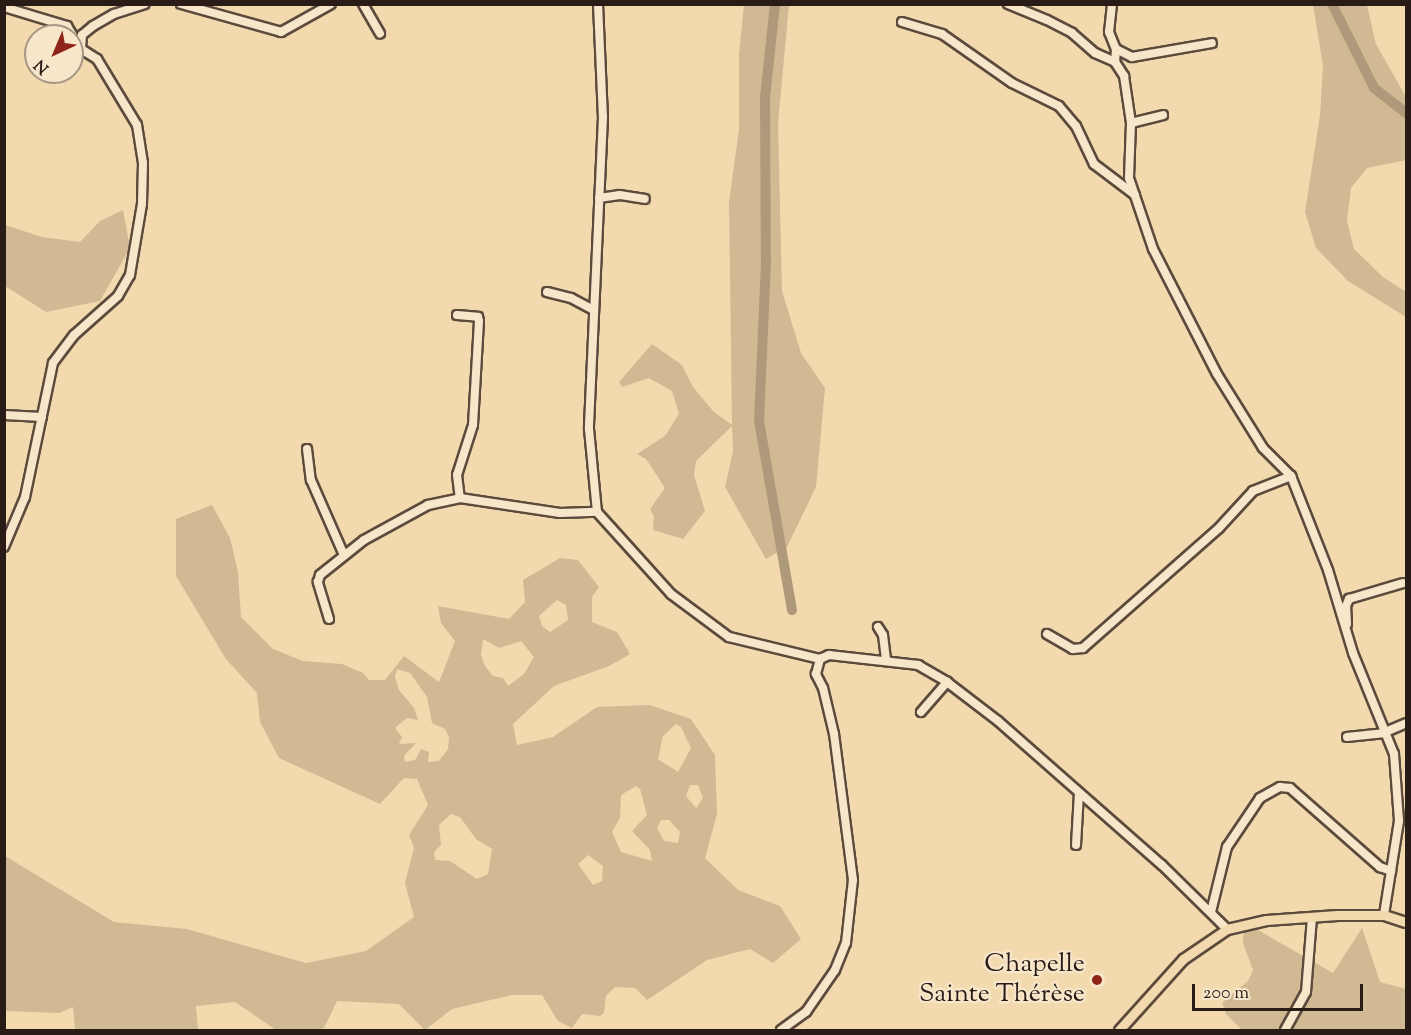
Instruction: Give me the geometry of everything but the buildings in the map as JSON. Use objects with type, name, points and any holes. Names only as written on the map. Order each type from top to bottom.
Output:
[{"type":"main road","points":[[1119,1030],[1183,959],[1227,929],[1266,920],[1384,915],[1407,922]]},
{"type":"street","points":[[84,33],[93,26],[144,4]]},
{"type":"street","points":[[181,4],[281,32],[331,4]]},
{"type":"street","points":[[363,4],[380,33]]},
{"type":"street","points":[[598,4],[603,83],[592,309],[589,429],[597,512],[671,594],[716,630],[754,645],[820,659],[829,655],[918,665],[947,682],[999,721],[1227,929]]},
{"type":"street","points":[[1008,4],[1064,29],[1095,53],[1115,62],[1124,76],[1131,123],[1129,178],[1161,268],[1217,374],[1263,448],[1291,476],[1329,570],[1348,640],[1383,733],[1394,754],[1403,821],[1391,871],[1384,915]]},
{"type":"street","points":[[1112,4],[1108,26],[1116,49],[1115,62]]},
{"type":"street","points":[[4,7],[60,24]]},
{"type":"street","points":[[902,22],[942,34],[1012,83],[1059,106],[1076,126],[1094,164],[1135,195]]},
{"type":"street","points":[[1116,49],[1132,57],[1212,43]]},
{"type":"street","points":[[4,547],[25,497],[57,356],[118,296],[130,275],[142,204],[142,151],[137,125],[97,59],[84,51]]},
{"type":"street","points":[[1131,123],[1163,115]]},
{"type":"street","points":[[599,198],[620,195],[645,199]]},
{"type":"street","points":[[547,292],[571,298],[592,309]]},
{"type":"street","points":[[457,315],[478,317],[479,321],[473,425],[457,475],[460,498]]},
{"type":"street","points":[[4,415],[42,417]]},
{"type":"street","points":[[308,449],[312,480],[344,555]]},
{"type":"street","points":[[1047,634],[1073,648],[1083,648],[1188,556],[1253,491],[1291,476]]},
{"type":"street","points":[[329,619],[318,579],[344,555],[428,505],[460,498],[560,513],[597,512]]},
{"type":"street","points":[[1348,640],[1346,606],[1349,599],[1403,583]]},
{"type":"street","points":[[878,627],[883,634],[886,660]]},
{"type":"street","points":[[781,1030],[806,1012],[836,970],[846,943],[853,880],[834,734],[824,688],[816,674],[820,659]]},
{"type":"street","points":[[921,712],[947,682]]},
{"type":"street","points":[[1347,737],[1383,733],[1407,723]]},
{"type":"street","points":[[1211,912],[1227,847],[1252,808],[1280,787],[1290,788],[1380,867],[1391,871]]},
{"type":"street","points":[[1076,845],[1079,793]]},
{"type":"street","points":[[1285,1030],[1306,992],[1312,918]]},
{"type":"shaded area","points":[[744,5],[789,5],[778,123],[782,291],[801,353],[825,388],[816,487],[787,547],[766,559],[725,487],[733,451],[732,426],[696,461],[694,475],[705,511],[683,539],[653,530],[654,516],[650,509],[665,488],[646,459],[637,454],[665,436],[679,414],[672,391],[649,378],[622,387],[619,382],[652,344],[682,365],[693,387],[714,412],[732,425],[729,202],[739,129],[739,54]]},
{"type":"shaded area","points":[[1313,5],[1367,5],[1376,44],[1406,97],[1406,160],[1367,168],[1351,188],[1347,221],[1354,249],[1383,277],[1406,292],[1406,317],[1348,281],[1316,248],[1305,212],[1320,115],[1323,66]]},
{"type":"shaded area","points":[[123,210],[130,248],[100,301],[46,312],[5,286],[5,225],[42,237],[80,242],[100,221]]},
{"type":"shaded area","points":[[212,505],[230,538],[238,572],[241,617],[273,649],[303,661],[342,664],[363,673],[369,680],[385,680],[404,656],[439,682],[455,641],[441,623],[438,606],[509,619],[525,602],[523,580],[560,558],[578,560],[599,587],[592,597],[592,622],[617,632],[630,654],[609,666],[554,686],[513,724],[517,745],[553,737],[597,707],[650,705],[691,719],[715,755],[717,814],[705,858],[738,890],[780,906],[801,939],[773,963],[750,949],[707,960],[647,1000],[635,988],[615,987],[606,996],[604,1013],[600,1016],[582,1014],[572,1028],[558,1021],[542,995],[512,995],[452,1009],[425,1030],[399,1004],[337,1001],[324,1028],[317,1030],[276,1030],[235,1002],[196,1006],[198,1030],[75,1030],[73,1007],[59,1013],[5,1011],[5,856],[114,922],[187,929],[306,963],[366,951],[414,917],[405,883],[414,848],[409,835],[428,805],[417,779],[404,778],[380,804],[279,758],[260,722],[257,693],[226,659],[176,576],[176,519]],"holes":[[[557,600],[566,605],[568,620],[550,632],[542,626],[539,616]],[[483,639],[499,648],[521,641],[534,657],[524,674],[508,686],[503,678],[493,676],[485,666],[481,655]],[[397,669],[410,673],[427,697],[432,723],[445,729],[449,737],[448,749],[439,761],[428,762],[429,752],[421,749],[415,760],[405,762],[404,756],[416,743],[399,744],[402,737],[395,728],[407,718],[418,720],[414,708],[399,690],[395,677]],[[676,724],[681,727],[691,748],[678,772],[658,759],[663,736]],[[690,785],[698,785],[703,798],[696,808],[686,796]],[[636,786],[640,789],[647,815],[632,831],[650,850],[652,861],[621,852],[612,832],[620,818],[621,795]],[[451,814],[460,817],[476,839],[492,849],[488,874],[477,879],[450,861],[435,860],[434,852],[441,845],[439,825]],[[661,820],[669,820],[680,832],[678,843],[664,841],[657,828]],[[588,855],[603,866],[602,881],[593,885],[578,864]]]},
{"type":"shaded area","points":[[1244,922],[1333,973],[1362,928],[1380,982],[1406,989],[1406,1030],[1242,1030],[1226,1014],[1222,1003],[1248,981],[1253,970],[1243,943]]},
{"type":"waterway","points":[[775,4],[765,97],[766,262],[759,421],[792,610]]},
{"type":"waterway","points":[[1332,4],[1374,88],[1406,113]]},
{"type":"place","name":"Chapelle Sainte Thérèse","points":[[1097,980]]}]
